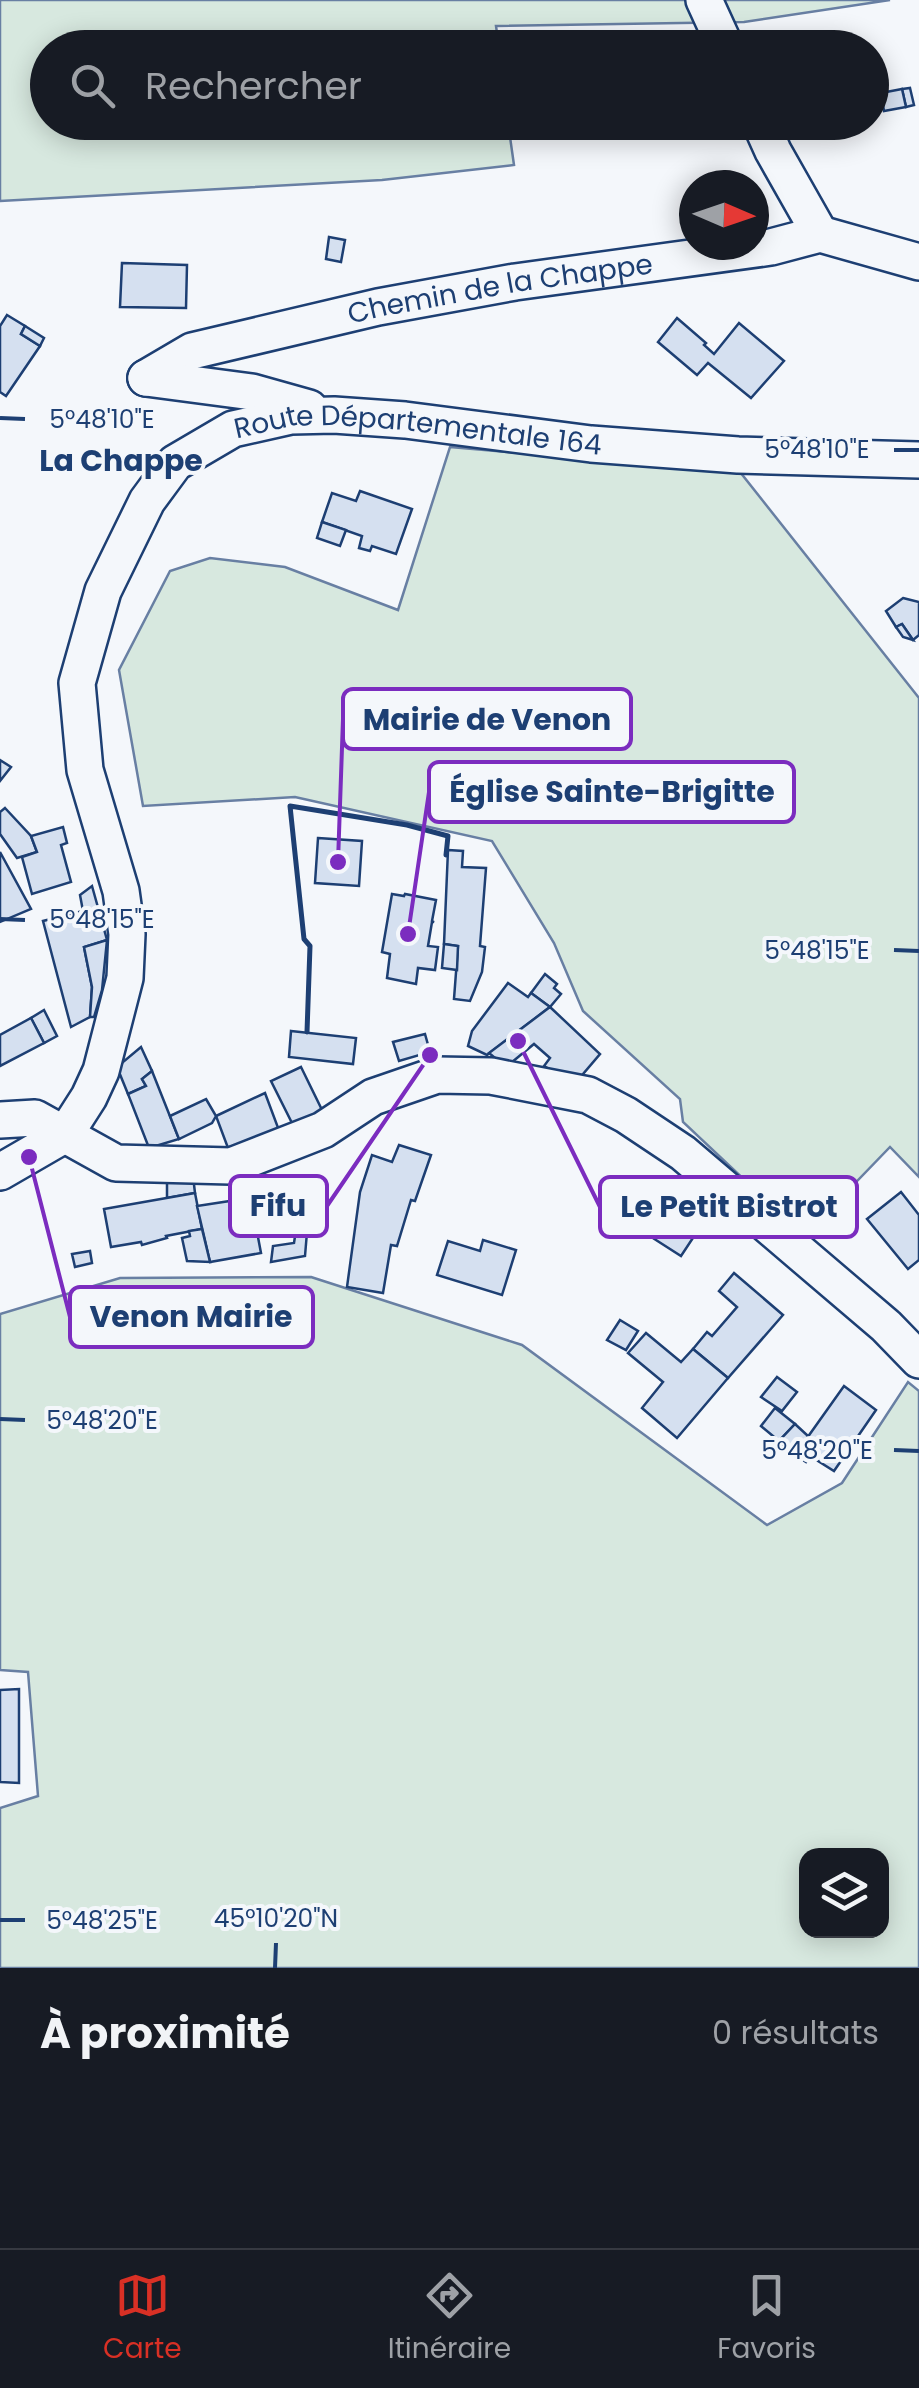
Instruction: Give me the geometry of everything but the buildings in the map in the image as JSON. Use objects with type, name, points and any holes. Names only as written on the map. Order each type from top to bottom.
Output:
[{"type":"street","points":[[704,0],[718,30]]},
{"type":"street","points":[[767,140],[820,234],[919,262]]},
{"type":"street","name":"Chemin de la Chappe","points":[[334,415],[252,392],[146,378],[192,351],[378,307],[515,282],[771,247],[820,234]]},
{"type":"street","name":"Route Départementale 164","points":[[0,1172],[33,1124],[89,1098],[125,978],[127,934],[121,890],[85,770],[78,684],[102,591],[147,500],[175,464],[232,429],[290,416],[334,415],[405,420],[590,444],[919,460]]},
{"type":"street","points":[[0,1138],[33,1124],[116,1163],[231,1166],[323,1130],[373,1097],[437,1075],[490,1076],[588,1095],[683,1154],[886,1326],[919,1360]]},
{"type":"shaded area","points":[[0,0],[890,0],[744,22],[496,26],[497,30],[30,30],[30,140],[510,140],[514,165],[382,180],[0,201]]},
{"type":"shaded area","points":[[450,447],[740,472],[919,698],[919,1177],[890,1147],[804,1236],[683,1122],[680,1099],[583,1011],[554,943],[492,841],[295,797],[143,806],[119,670],[170,571],[210,558],[285,567],[398,610]]},
{"type":"shaded area","points":[[311,1277],[522,1345],[767,1525],[842,1483],[908,1382],[919,1391],[919,1968],[0,1968],[0,1808],[38,1796],[28,1672],[0,1670],[0,1314],[120,1278]]},
{"type":"wall","points":[[307,1032],[310,946],[304,939],[290,806],[407,825],[448,836],[446,855]]},
{"type":"place","name":"Mairie de Venon","points":[[338,862]]},
{"type":"place","name":"Église Sainte-Brigitte","points":[[408,934]]},
{"type":"place","name":"Le Petit Bistrot","points":[[518,1041]]},
{"type":"place","name":"Fifu","points":[[430,1055]]},
{"type":"place","name":"Venon Mairie","points":[[29,1157]]},
{"type":"district","name":"La Chappe","points":[[121,460]]}]
